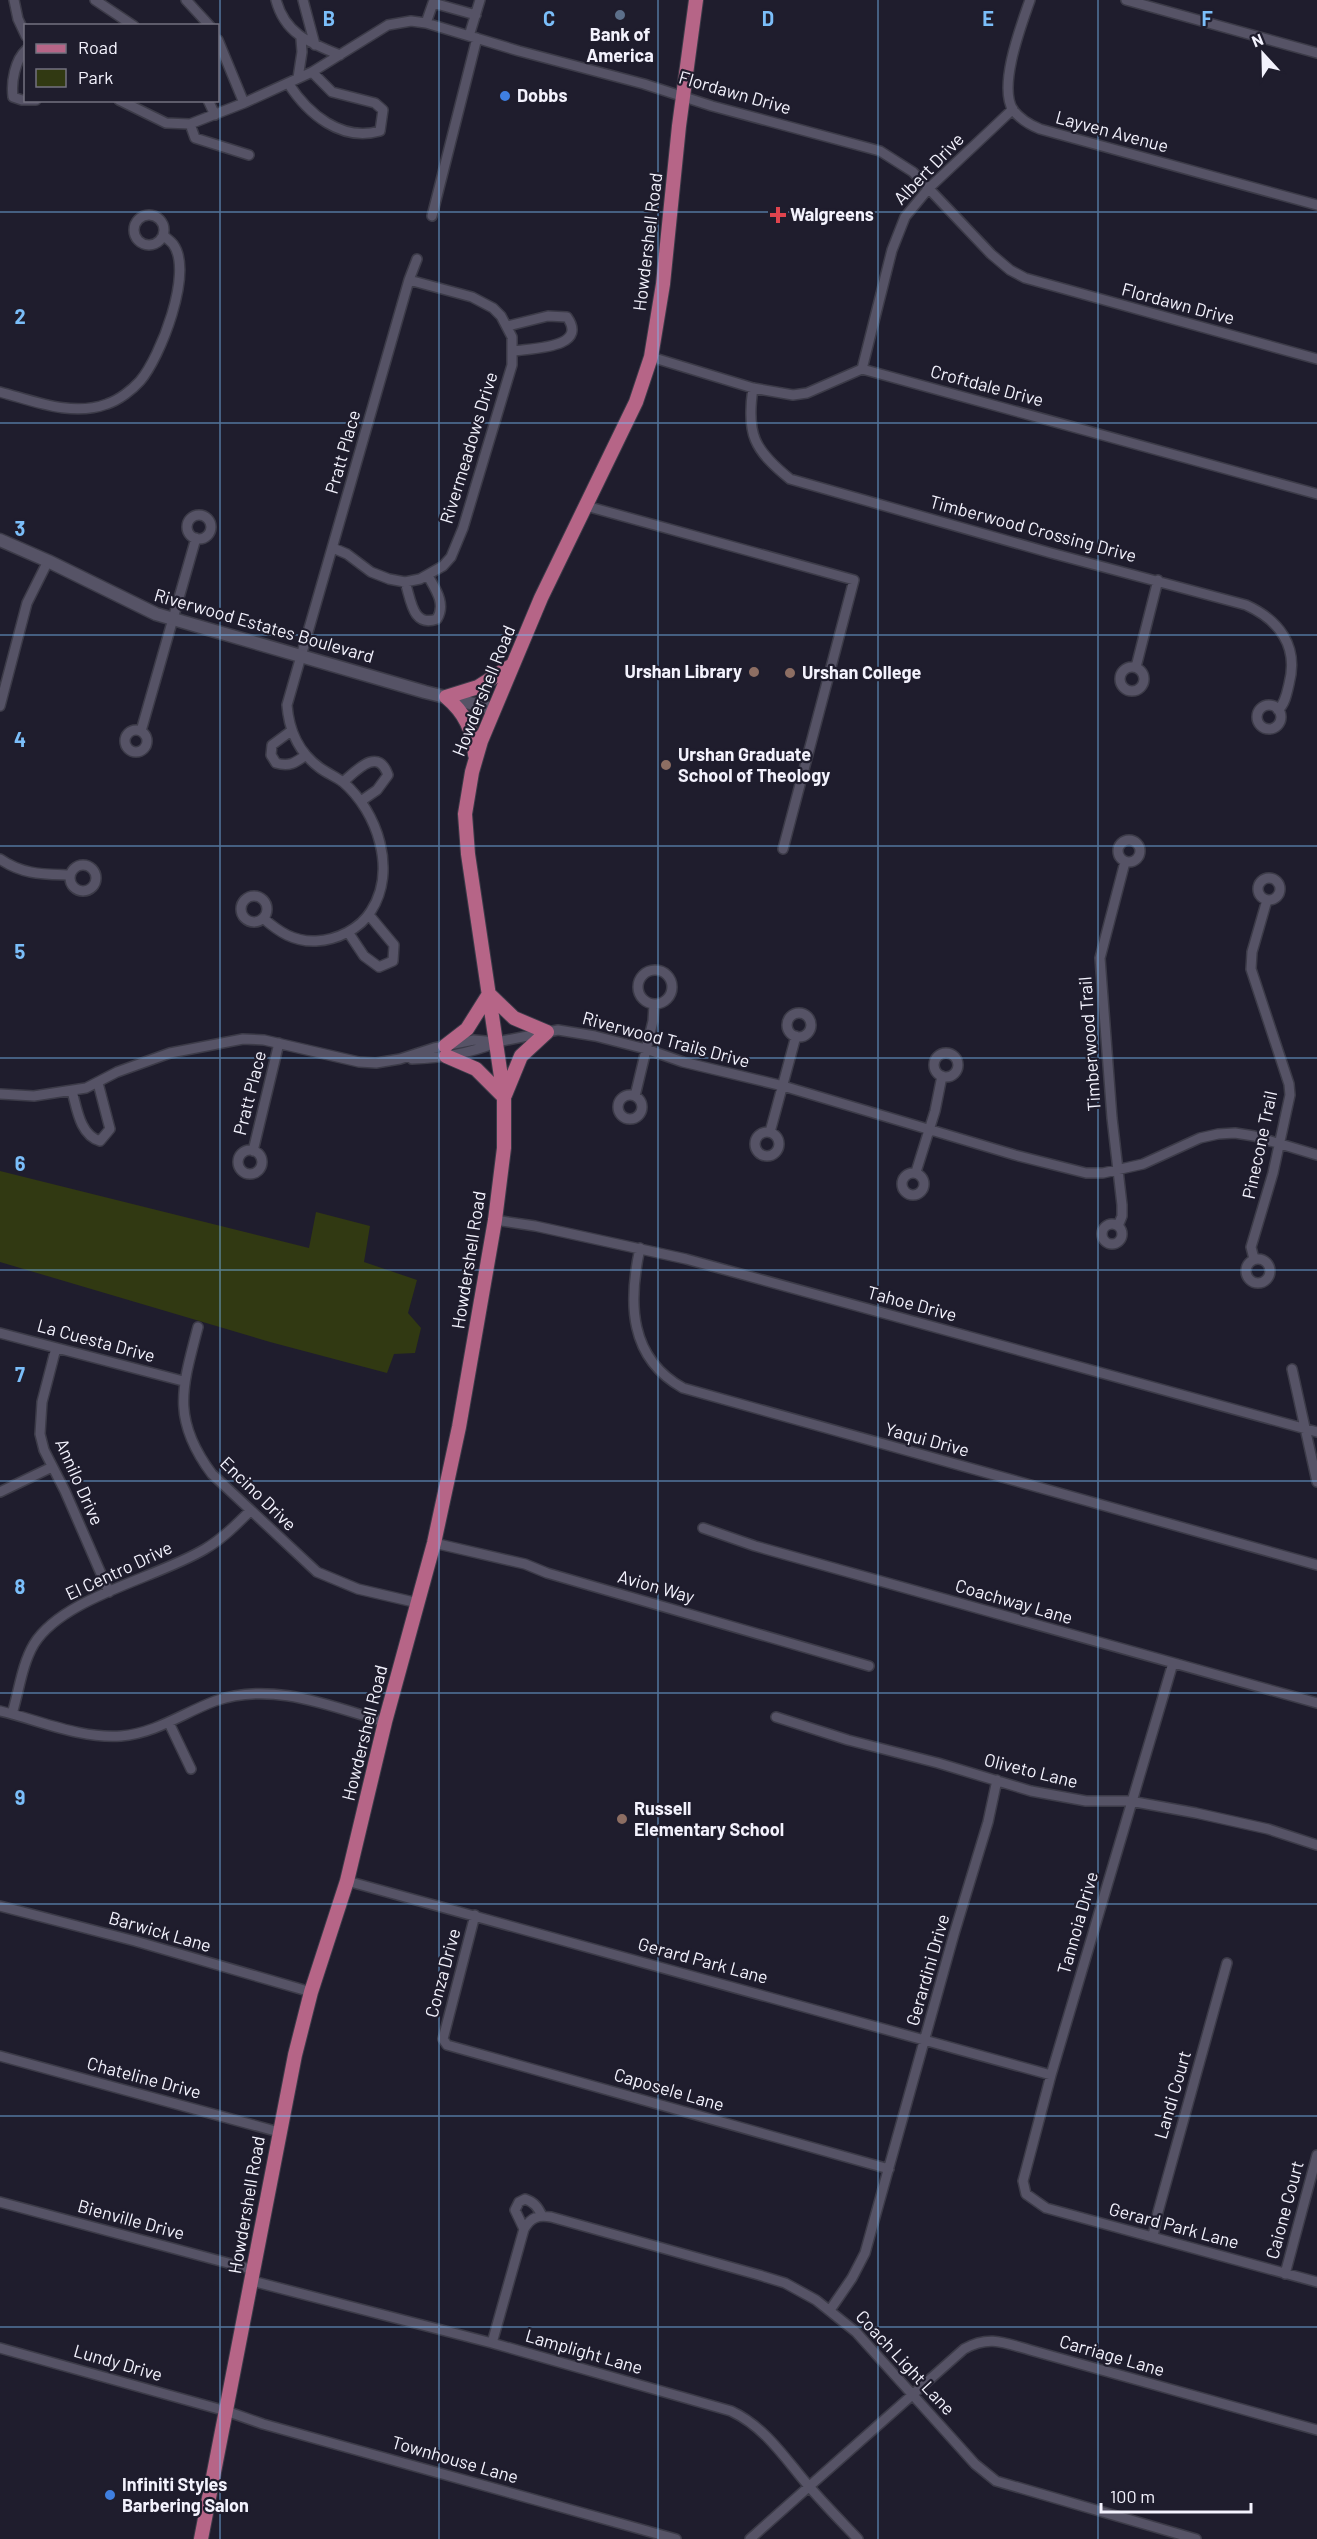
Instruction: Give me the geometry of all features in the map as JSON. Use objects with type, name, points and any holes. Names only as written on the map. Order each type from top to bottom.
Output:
[{"type":"main road","name":"Howdershell Road","points":[[201,2539],[295,2055],[311,1992],[347,1881],[385,1722],[434,1543],[459,1427],[495,1220],[504,1148],[504,1097],[472,892],[466,824],[471,772],[511,666],[636,402],[651,357],[663,284],[683,96],[696,0]]},
{"type":"main road","points":[[446,697],[478,687],[511,666]]},
{"type":"main road","points":[[446,697],[457,706],[468,723],[476,759]]},
{"type":"main road","points":[[489,994],[514,1018],[547,1032],[521,1056],[504,1097],[476,1069],[446,1051],[467,1029],[489,994]]},
{"type":"street","points":[[14,0],[18,19],[24,32]]},
{"type":"street","points":[[95,0],[131,24]]},
{"type":"street","points":[[186,0],[208,24]]},
{"type":"street","points":[[276,0],[284,20],[301,39],[340,55]]},
{"type":"street","points":[[303,0],[315,45]]},
{"type":"street","points":[[432,216],[480,0]]},
{"type":"street","points":[[1012,109],[1008,94],[1010,72],[1029,0]]},
{"type":"street","points":[[1133,1],[1317,53]]},
{"type":"street","points":[[426,23],[433,3],[476,15]]},
{"type":"street","name":"Flordawn Drive","points":[[123,102],[166,123],[189,124],[244,103],[312,72],[388,25],[411,21],[426,23],[880,152],[898,161],[929,188],[991,254],[1010,270],[1025,278],[1317,359]]},
{"type":"street","points":[[298,78],[302,52],[301,39]]},
{"type":"street","points":[[219,42],[244,103]]},
{"type":"street","points":[[24,53],[17,63],[12,97],[24,100]]},
{"type":"street","points":[[288,83],[299,100],[321,120],[348,131],[371,133],[380,131],[382,110],[375,103],[332,92],[312,72]]},
{"type":"street","points":[[209,102],[215,115]]},
{"type":"street","name":"Albert Drive","points":[[862,369],[898,232],[905,218],[929,188],[1012,109]]},
{"type":"street","name":"Layven Avenue","points":[[1012,109],[1020,117],[1040,129],[1317,205]]},
{"type":"street","points":[[189,124],[195,138],[249,156]]},
{"type":"street","points":[[0,392],[80,410],[109,404],[132,390],[158,355],[181,273],[174,245],[163,235]]},
{"type":"street","name":"Pratt Place","points":[[291,731],[287,705],[409,280],[417,259]]},
{"type":"street","points":[[409,280],[484,303],[501,316],[508,326],[558,316],[567,317],[572,324],[573,332],[570,338],[562,343],[514,351]]},
{"type":"street","name":"Rivermeadows Drive","points":[[405,582],[428,576],[437,571],[451,557],[463,528],[512,365],[514,351],[508,326]]},
{"type":"street","points":[[651,357],[753,388],[793,395],[807,393],[862,369]]},
{"type":"street","name":"Croftdale Drive","points":[[862,369],[1317,494]]},
{"type":"street","name":"Timberwood Crossing Drive","points":[[753,388],[750,408],[751,432],[760,452],[790,479],[1051,553],[1158,580],[1246,605],[1264,613],[1276,624],[1286,641],[1291,658],[1292,673],[1283,706],[1278,710]]},
{"type":"street","points":[[586,506],[854,580],[783,849]]},
{"type":"street","points":[[141,731],[196,538]]},
{"type":"street","name":"Riverwood Estates Boulevard","points":[[0,540],[48,561],[144,609],[494,709]]},
{"type":"street","points":[[333,548],[347,554],[371,572],[405,582],[417,617],[423,622],[437,620],[441,606],[428,576]]},
{"type":"street","points":[[0,706],[27,603],[48,561]]},
{"type":"street","points":[[1136,667],[1158,580]]},
{"type":"street","points":[[263,918],[285,935],[307,941],[332,939],[348,932],[369,915],[380,892],[384,868],[376,829],[361,801],[343,782],[318,766],[306,755],[291,731],[272,745],[271,755],[276,763],[286,766],[295,764],[306,755]]},
{"type":"street","points":[[343,782],[363,764],[371,761],[379,762],[388,775],[385,782],[361,801]]},
{"type":"street","points":[[0,860],[36,875],[70,875]]},
{"type":"street","name":"Timberwood Trail","points":[[1118,1226],[1122,1216],[1100,958],[1125,862]]},
{"type":"street","name":"Pinecone Trail","points":[[1254,1259],[1251,1247],[1290,1095],[1289,1084],[1251,969],[1252,952],[1267,900]]},
{"type":"street","points":[[348,932],[372,964],[379,967],[393,961],[394,945],[369,915]]},
{"type":"street","points":[[635,1096],[654,1004]]},
{"type":"street","name":"Riverwood Trails Drive","points":[[279,1043],[359,1062],[400,1059],[446,1051],[477,1051],[497,1042],[558,1030],[595,1036],[726,1073],[783,1086],[1086,1173],[1118,1170],[1143,1164],[1200,1138],[1218,1134],[1235,1133],[1317,1155]]},
{"type":"street","points":[[770,1132],[796,1036]]},
{"type":"street","points":[[0,1094],[34,1096],[72,1091],[98,1083],[150,1060],[196,1047],[243,1039],[279,1043]]},
{"type":"street","name":"Pratt Place","points":[[253,1151],[279,1043]]},
{"type":"street","points":[[916,1172],[935,1111],[942,1076]]},
{"type":"street","points":[[72,1091],[88,1135],[100,1141],[110,1129],[98,1083]]},
{"type":"street","name":"Tahoe Drive","points":[[495,1220],[536,1226],[686,1259],[1317,1432]]},
{"type":"street","name":"Yaqui Drive","points":[[640,1248],[633,1293],[642,1344],[652,1364],[666,1378],[683,1388],[1317,1565]]},
{"type":"street","name":"Encino Drive","points":[[198,1327],[183,1381],[183,1411],[198,1456],[212,1474],[317,1572],[358,1589],[418,1603]]},
{"type":"street","name":"La Cuesta Drive","points":[[0,1333],[183,1381]]},
{"type":"street","name":"Annilo Drive","points":[[56,1348],[39,1419],[44,1450],[96,1559],[109,1592]]},
{"type":"street","points":[[1292,1369],[1317,1482]]},
{"type":"street","points":[[0,1492],[52,1467]]},
{"type":"street","name":"El Centro Drive","points":[[12,1714],[28,1660],[34,1645],[43,1633],[78,1605],[204,1550],[231,1530],[250,1511]]},
{"type":"street","name":"Coachway Lane","points":[[703,1528],[755,1546],[1317,1703]]},
{"type":"street","name":"Avion Way","points":[[434,1543],[525,1564],[547,1573],[869,1666]]},
{"type":"street","name":"Tannoia Drive","points":[[1026,2194],[1023,2181],[1027,2160],[1130,1801],[1173,1664]]},
{"type":"street","points":[[0,1711],[91,1735],[131,1735],[169,1723],[218,1700],[245,1693],[260,1692],[300,1698],[385,1722]]},
{"type":"street","name":"Oliveto Lane","points":[[776,1717],[848,1740],[1060,1798],[1086,1801],[1130,1801],[1268,1829],[1317,1845]]},
{"type":"street","points":[[169,1723],[191,1769]]},
{"type":"street","name":"Gerardini Drive","points":[[830,2310],[852,2278],[865,2253],[988,1822],[997,1780]]},
{"type":"street","name":"Gerard Park Lane","points":[[347,1881],[1051,2074]]},
{"type":"street","name":"Barwick Lane","points":[[0,1906],[135,1941],[311,1992]]},
{"type":"street","name":"Conza Drive","points":[[442,2039],[475,1916]]},
{"type":"street","name":"Landi Court","points":[[1153,2236],[1227,1963]]},
{"type":"street","name":"Caposele Lane","points":[[442,2039],[447,2045],[889,2169]]},
{"type":"street","name":"Chateline Drive","points":[[0,2056],[279,2132]]},
{"type":"street","name":"Caione Court","points":[[1285,2274],[1317,2156]]},
{"type":"street","name":"Gerard Park Lane","points":[[1026,2194],[1046,2208],[1317,2282]]},
{"type":"street","name":"Coach Light Lane","points":[[524,2229],[515,2210],[519,2202],[525,2199],[531,2201],[542,2216],[785,2283],[830,2310],[873,2349],[975,2464],[996,2481],[1196,2539]]},
{"type":"street","name":"Bienville Drive","points":[[0,2202],[253,2275]]},
{"type":"street","points":[[492,2343],[524,2229],[528,2222],[542,2216]]},
{"type":"street","name":"Lamplight Lane","points":[[253,2275],[731,2411],[760,2429],[809,2487],[858,2539]]},
{"type":"street","name":"Carriage Lane","points":[[913,2394],[964,2349],[987,2340],[1317,2430]]},
{"type":"street","name":"Lundy Drive","points":[[0,2348],[226,2411]]},
{"type":"street","points":[[750,2539],[913,2394]]},
{"type":"street","name":"Townhouse Lane","points":[[226,2411],[275,2428],[676,2539]]},
{"type":"green space","points":[[0,1171],[309,1248],[316,1212],[370,1226],[364,1262],[417,1280],[408,1313],[421,1328],[415,1353],[394,1354],[387,1373],[270,1342],[0,1262]]},
{"type":"place","name":"Bank of America","points":[[620,15]]},
{"type":"place","name":"Dobbs","points":[[505,96]]},
{"type":"place","name":"Walgreens","points":[[778,215]]},
{"type":"place","name":"Urshan Library","points":[[754,672]]},
{"type":"place","name":"Urshan College","points":[[790,673]]},
{"type":"place","name":"Urshan Graduate School of Theology","points":[[666,765]]},
{"type":"place","name":"Russell Elementary School","points":[[622,1819]]},
{"type":"place","name":"Infiniti Styles Barbering Salon","points":[[110,2495]]}]
